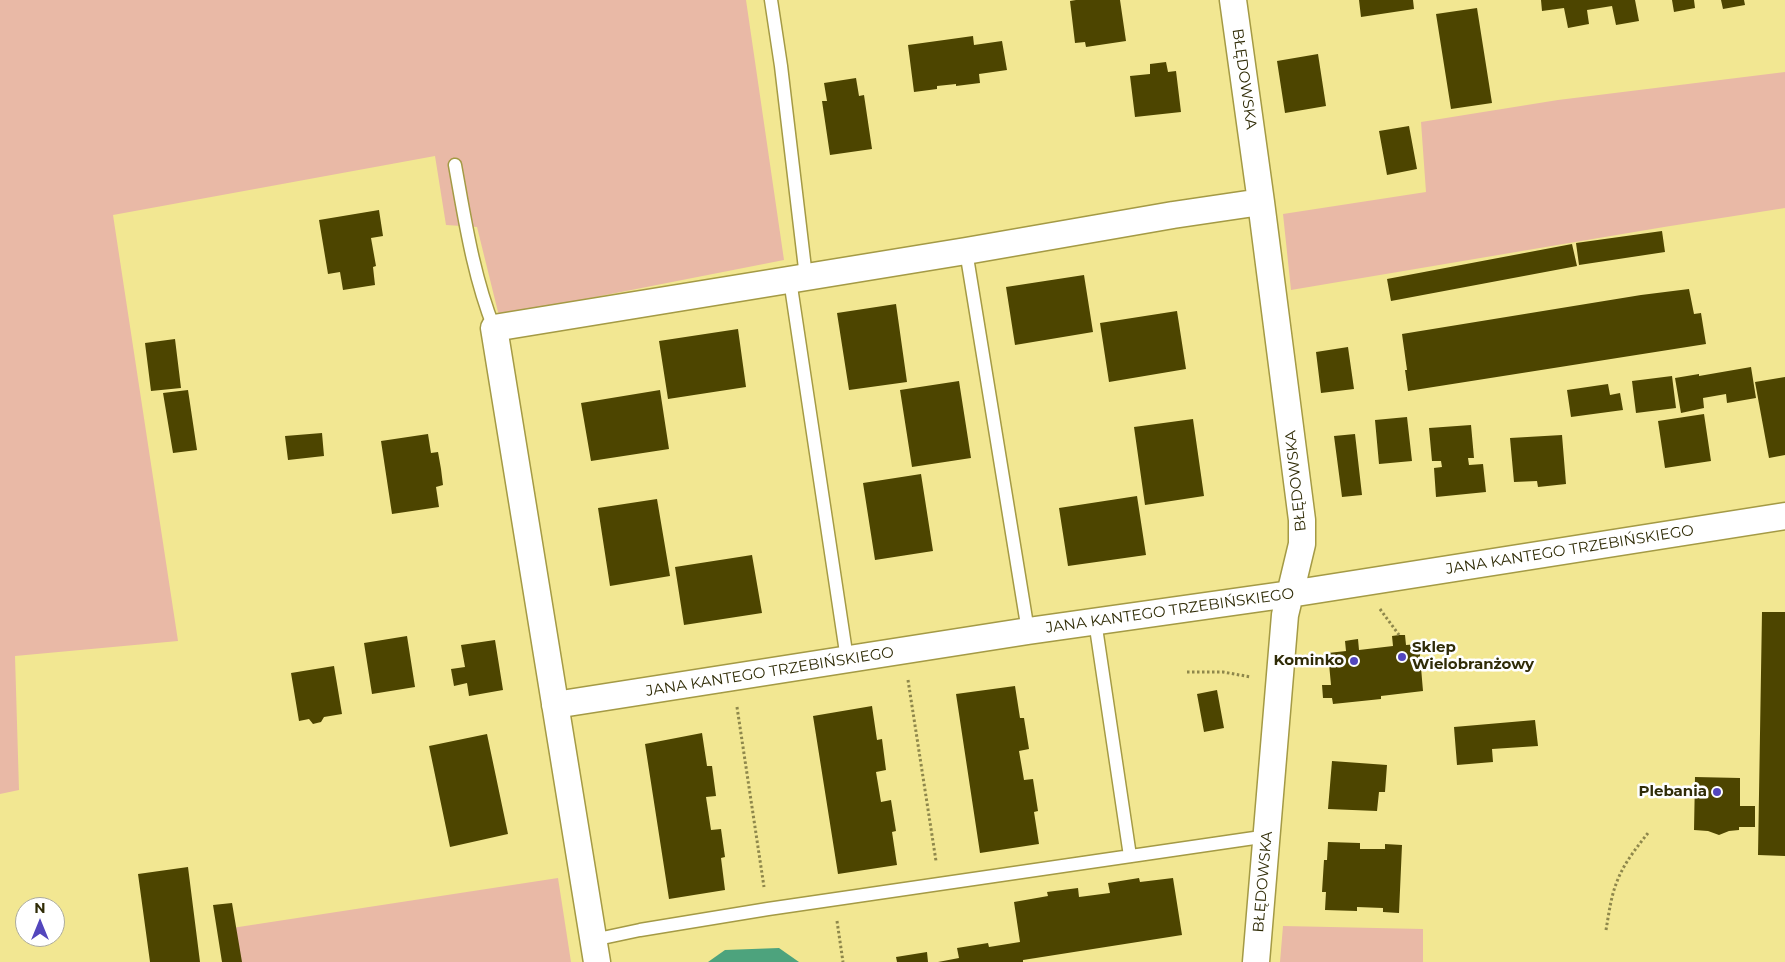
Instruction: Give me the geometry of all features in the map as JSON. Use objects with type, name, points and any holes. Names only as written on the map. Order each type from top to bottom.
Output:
[{"type":"street","name":"BŁĘDOWSKA","points":[[1233,0],[1302,520],[1302,544],[1285,616],[1256,962]]},
{"type":"street","points":[[595,951],[494,328],[1261,202]]},
{"type":"street","name":"JANA KANTEGO TRZEBIŃSKIEGO","points":[[555,705],[1028,631],[1290,594],[1785,516]]},
{"type":"lane","points":[[771,0],[782,75],[798,278],[847,659]]},
{"type":"lane","points":[[455,165],[475,271],[483,300],[494,328]]},
{"type":"lane","points":[[966,251],[1028,631]]},
{"type":"lane","points":[[1095,621],[1130,856]]},
{"type":"lane","points":[[595,951],[640,930],[768,909],[1268,836]]},
{"type":"path","points":[[907,672],[939,884]]},
{"type":"path","points":[[1187,672],[1223,672],[1279,681]]},
{"type":"path","points":[[737,706],[768,909]]},
{"type":"path","points":[[1606,930],[1610,903],[1618,879],[1630,857],[1648,833]]},
{"type":"path","points":[[834,900],[843,962]]},
{"type":"shaded area","points":[[0,0],[746,0],[784,260],[499,316],[477,227],[446,225],[435,156],[113,215],[178,641],[15,656],[19,790],[0,794]]},
{"type":"shaded area","points":[[1785,72],[1785,208],[1291,290],[1283,214],[1426,192],[1421,122],[1558,100]]},
{"type":"shaded area","points":[[558,878],[571,962],[237,962],[232,928]]},
{"type":"shaded area","points":[[1283,926],[1423,929],[1423,962],[1280,962]]},
{"type":"shaded area","points":[[779,948],[799,962],[708,962],[725,950]]},
{"type":"building","points":[[1120,0],[1126,41],[1086,47],[1085,42],[1075,43],[1070,1]]},
{"type":"building","points":[[1359,0],[1413,0],[1414,9],[1361,17]]},
{"type":"building","points":[[1541,0],[1635,0],[1639,21],[1616,25],[1612,6],[1587,10],[1589,24],[1568,28],[1564,8],[1542,11]]},
{"type":"building","points":[[1672,0],[1694,0],[1695,8],[1674,12]]},
{"type":"building","points":[[1721,0],[1744,0],[1745,5],[1723,9]]},
{"type":"building","points":[[1477,8],[1492,103],[1451,109],[1436,14]]},
{"type":"building","points":[[973,36],[974,45],[1002,41],[1007,70],[979,74],[980,83],[937,86],[937,89],[914,92],[908,45]]},
{"type":"building","points":[[1318,54],[1326,106],[1285,113],[1277,61]]},
{"type":"building","points":[[1166,62],[1168,72],[1176,71],[1181,112],[1135,117],[1130,76],[1150,74],[1150,64]]},
{"type":"building","points":[[856,78],[859,96],[864,95],[872,149],[830,155],[822,101],[827,101],[824,83]]},
{"type":"building","points":[[1409,126],[1417,169],[1387,175],[1379,131]]},
{"type":"building","points":[[379,210],[383,236],[371,238],[376,266],[373,267],[375,285],[343,290],[340,272],[328,274],[319,220]]},
{"type":"building","points":[[1662,231],[1665,252],[1579,265],[1576,243]]},
{"type":"building","points":[[1572,244],[1577,266],[1391,301],[1387,279]]},
{"type":"building","points":[[1084,275],[1093,332],[1015,345],[1006,287]]},
{"type":"building","points":[[1689,289],[1694,314],[1701,313],[1706,344],[1408,391],[1402,334],[1641,295]]},
{"type":"building","points":[[896,304],[907,382],[849,390],[837,313]]},
{"type":"building","points":[[1177,311],[1186,369],[1109,382],[1100,323]]},
{"type":"building","points":[[738,329],[746,387],[668,399],[659,341]]},
{"type":"building","points":[[175,339],[181,388],[151,391],[145,343]]},
{"type":"building","points":[[1348,347],[1354,389],[1321,393],[1316,352]]},
{"type":"building","points":[[1751,367],[1756,398],[1727,403],[1726,394],[1703,398],[1704,408],[1681,413],[1675,378]]},
{"type":"building","points":[[1672,376],[1676,408],[1636,413],[1632,381]]},
{"type":"building","points":[[1785,377],[1785,455],[1769,458],[1755,382]]},
{"type":"building","points":[[959,381],[971,458],[912,467],[900,390]]},
{"type":"building","points":[[1608,384],[1610,395],[1620,393],[1623,410],[1571,417],[1567,390]]},
{"type":"building","points":[[188,390],[197,450],[173,453],[163,393]]},
{"type":"building","points":[[660,390],[669,449],[591,461],[581,403]]},
{"type":"building","points":[[1704,414],[1711,461],[1665,468],[1658,421]]},
{"type":"building","points":[[1407,417],[1412,461],[1379,464],[1375,420]]},
{"type":"building","points":[[1193,419],[1204,496],[1145,505],[1134,427]]},
{"type":"building","points":[[1471,425],[1474,458],[1468,458],[1469,465],[1483,464],[1486,492],[1436,497],[1434,468],[1442,467],[1441,461],[1432,461],[1429,428]]},
{"type":"building","points":[[322,433],[324,456],[288,460],[285,436]]},
{"type":"building","points":[[428,434],[431,453],[438,452],[441,469],[443,485],[436,487],[439,507],[392,514],[381,441]]},
{"type":"building","points":[[1355,434],[1362,495],[1342,497],[1334,436]]},
{"type":"building","points":[[1562,435],[1566,484],[1538,487],[1537,481],[1514,482],[1510,438]]},
{"type":"building","points":[[921,474],[933,551],[875,560],[863,483]]},
{"type":"building","points":[[1137,496],[1146,555],[1068,566],[1059,508]]},
{"type":"building","points":[[657,499],[670,576],[610,586],[598,508]]},
{"type":"building","points":[[752,555],[762,613],[684,625],[675,567]]},
{"type":"building","points":[[1762,612],[1785,612],[1785,856],[1758,855]]},
{"type":"building","points":[[1405,635],[1406,645],[1419,644],[1423,691],[1381,696],[1381,699],[1333,704],[1332,698],[1323,698],[1322,685],[1331,685],[1328,653],[1346,651],[1345,641],[1358,639],[1359,650],[1393,646],[1392,636]]},
{"type":"building","points":[[407,636],[415,687],[372,694],[364,643]]},
{"type":"building","points":[[495,640],[503,690],[469,696],[467,683],[454,686],[451,669],[465,667],[461,645]]},
{"type":"building","points":[[334,666],[342,714],[324,717],[321,722],[313,724],[309,719],[299,721],[291,673]]},
{"type":"building","points":[[1015,686],[1020,718],[1024,718],[1029,749],[1019,751],[1024,780],[1033,779],[1038,811],[1034,812],[1039,844],[980,853],[956,694]]},
{"type":"building","points":[[1217,690],[1224,728],[1204,732],[1197,694]]},
{"type":"building","points":[[872,706],[877,740],[882,739],[886,770],[876,772],[881,802],[891,800],[896,831],[892,832],[897,865],[838,874],[813,716]]},
{"type":"building","points":[[1535,720],[1538,746],[1492,749],[1493,762],[1457,765],[1454,727]]},
{"type":"building","points":[[702,733],[707,766],[712,766],[716,796],[706,797],[711,830],[721,829],[725,857],[721,858],[725,890],[669,899],[645,744]]},
{"type":"building","points":[[487,734],[508,834],[450,847],[429,746]]},
{"type":"building","points":[[1332,761],[1387,765],[1385,792],[1379,792],[1377,811],[1328,809]]},
{"type":"building","name":"Plebania","points":[[1695,777],[1740,778],[1740,806],[1755,806],[1755,827],[1739,827],[1739,830],[1719,835],[1708,831],[1694,830]]},
{"type":"building","points":[[1328,842],[1360,843],[1360,849],[1385,849],[1385,844],[1402,845],[1399,913],[1383,912],[1383,908],[1357,907],[1357,911],[1325,910],[1326,892],[1322,892],[1324,860],[1327,860]]},
{"type":"building","points":[[188,867],[200,962],[150,962],[138,874]]},
{"type":"building","points":[[1139,878],[1140,882],[1173,878],[1182,935],[1023,960],[1023,962],[938,962],[959,958],[957,948],[988,943],[989,947],[1020,942],[1014,902],[1048,896],[1047,892],[1078,888],[1079,897],[1110,893],[1108,883]]},
{"type":"building","points":[[232,903],[242,962],[222,962],[213,905]]},
{"type":"building","points":[[927,952],[928,962],[897,962],[896,957]]},
{"type":"place","name":"Sklep Wielobranżowy","points":[[1402,657]]},
{"type":"place","name":"Kominko","points":[[1354,661]]},
{"type":"place","name":"Plebania","points":[[1717,792]]}]
